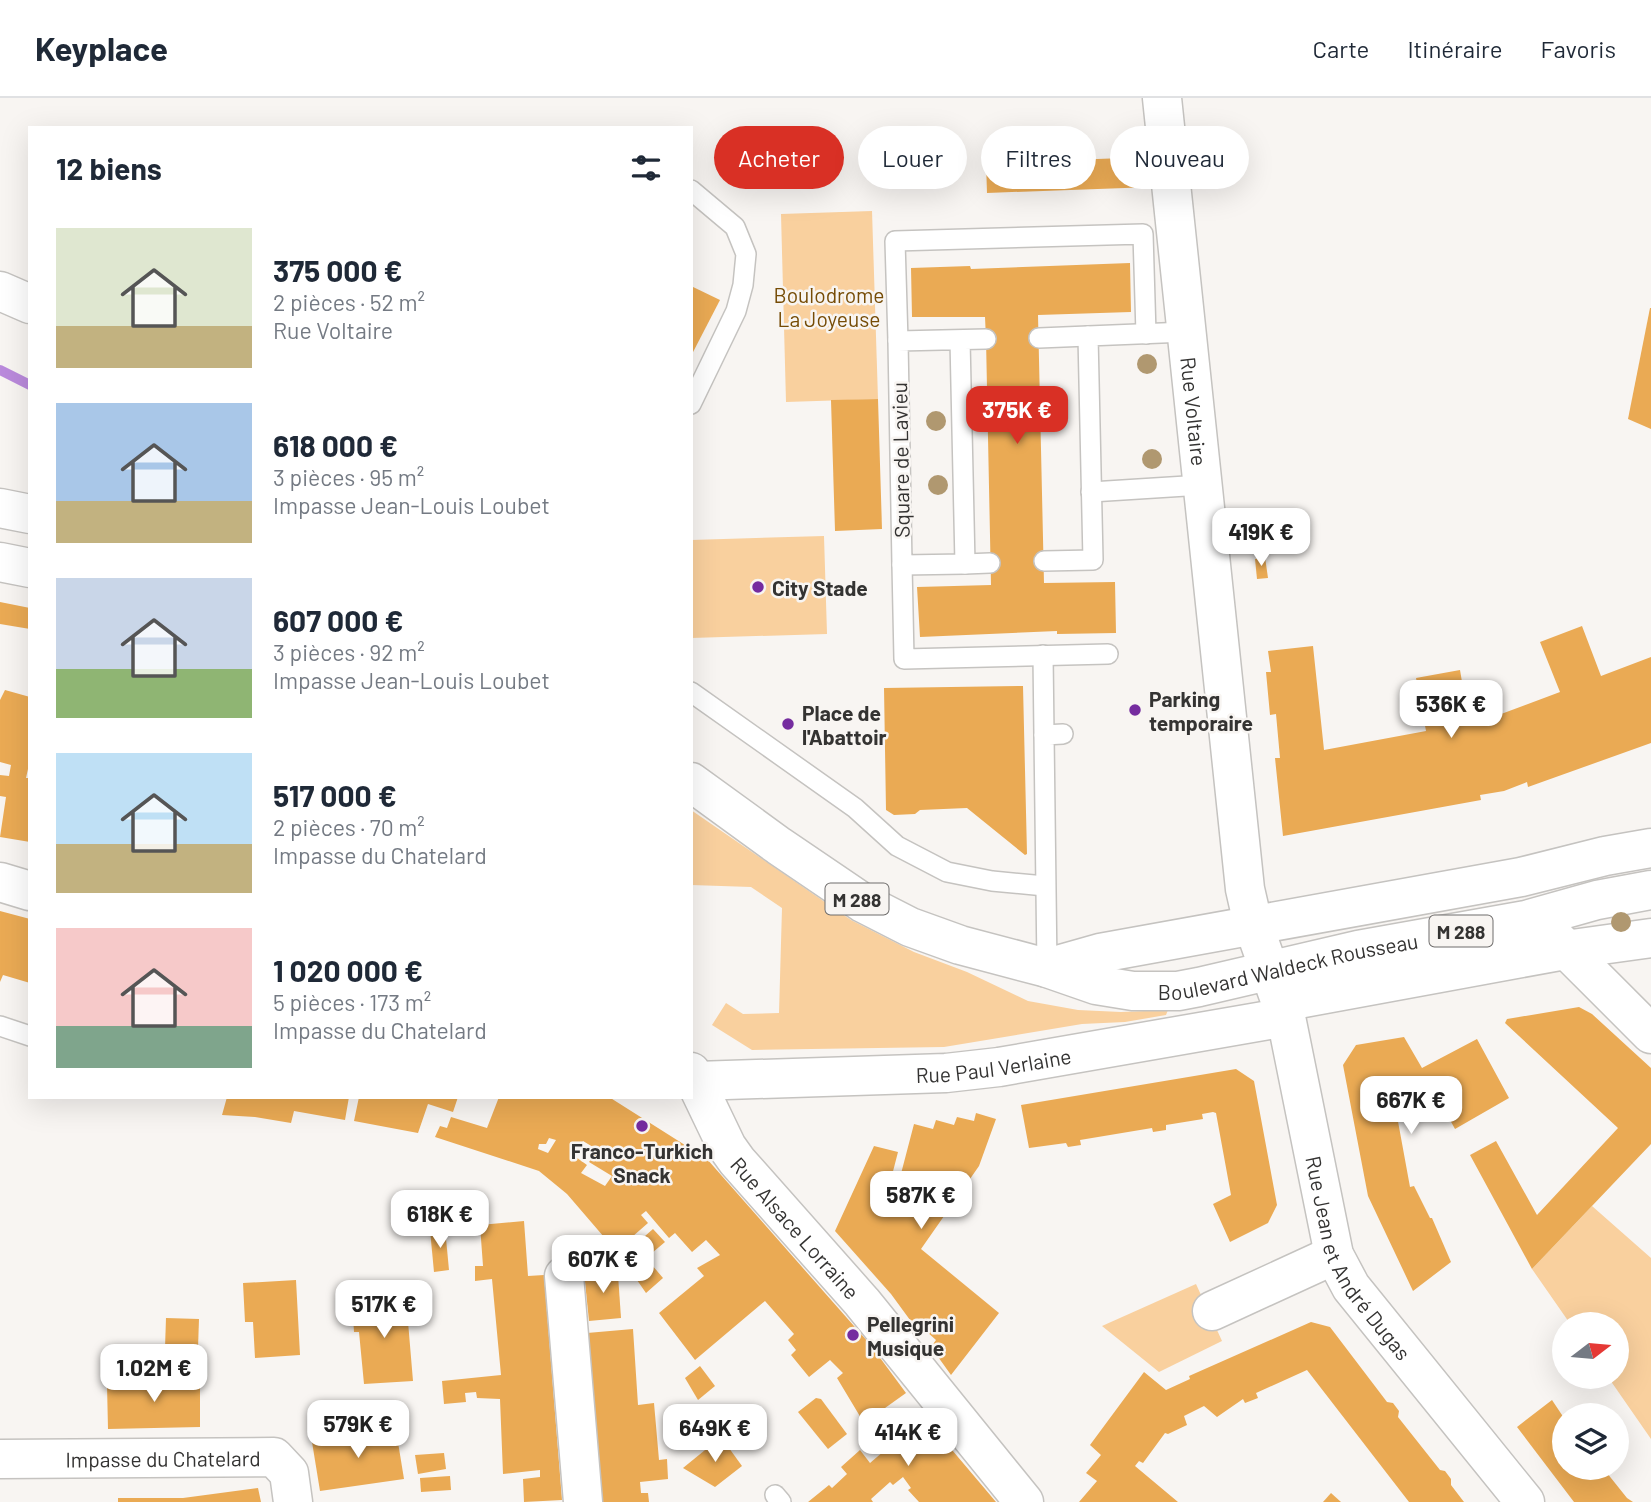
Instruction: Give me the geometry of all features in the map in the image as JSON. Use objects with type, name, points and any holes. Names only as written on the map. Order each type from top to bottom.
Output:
[{"type":"street","name":"Rue Voltaire","points":[[1163,98],[1202,485],[1200,554],[1245,889],[1253,924],[1280,997]]},
{"type":"street","points":[[0,291],[28,303]]},
{"type":"street","points":[[0,508],[28,513]]},
{"type":"street","points":[[0,562],[28,568]]},
{"type":"street","name":"Boulevard Waldeck Rousseau","points":[[693,783],[863,903],[910,927],[960,945],[1047,968],[1096,985],[1133,991],[1280,997],[1358,950],[1536,918],[1597,900],[1651,890]]},
{"type":"street","name":"Boulevard Waldeck Rousseau","points":[[1047,968],[1100,953],[1521,877],[1605,856],[1651,848]]},
{"type":"street","points":[[0,882],[28,890]]},
{"type":"street","points":[[1536,918],[1564,950],[1651,1034]]},
{"type":"street","points":[[1280,997],[1651,938]]},
{"type":"street","name":"Rue Paul Verlaine","points":[[694,1076],[957,1072],[1280,997]]},
{"type":"street","name":"Rue Jean et André Dugas","points":[[1280,997],[1334,1255],[1351,1287],[1525,1502]]},
{"type":"street","name":"Rue Alsace Lorraine","points":[[694,1076],[727,1147],[737,1161],[862,1302],[1024,1502]]},
{"type":"street","points":[[1212,1311],[1334,1255]]},
{"type":"street","points":[[564,1276],[583,1502]]},
{"type":"street","name":"Impasse du Chatelard","points":[[0,1459],[274,1457],[289,1474],[293,1502]]},
{"type":"lane","points":[[693,192],[735,227],[746,254],[743,285],[736,311],[693,400]]},
{"type":"lane","name":"Square de Lavieu","points":[[990,563],[902,565],[895,241],[1143,234],[1146,334]]},
{"type":"lane","points":[[1039,338],[1186,332]]},
{"type":"lane","points":[[1044,561],[1093,560],[1088,336]]},
{"type":"lane","points":[[898,341],[986,339]]},
{"type":"lane","points":[[960,340],[965,564]]},
{"type":"lane","points":[[1091,492],[1202,485]]},
{"type":"lane","points":[[902,565],[904,659],[1108,654]]},
{"type":"lane","points":[[1043,655],[1054,734],[1045,886],[1047,968]]},
{"type":"lane","points":[[693,693],[855,808],[897,846],[947,872],[992,881],[1045,886]]},
{"type":"lane","points":[[0,1026],[28,1035]]},
{"type":"green space","name":"Boulodrome La Joyeuse","points":[[872,211],[878,399],[786,402],[781,214]]},
{"type":"green space","name":"City Stade","points":[[824,536],[827,634],[693,638],[693,540]]},
{"type":"green space","points":[[693,811],[851,920],[914,952],[967,972],[1028,1001],[1078,1010],[1168,1010],[1166,1015],[1125,1022],[1082,1024],[944,1047],[752,1050],[712,1025],[726,1003],[743,1014],[779,1013],[782,908],[751,887],[693,885]]},
{"type":"green space","points":[[1592,1206],[1651,1258],[1651,1439],[1629,1407],[1629,1403],[1626,1403],[1617,1390],[1629,1390],[1629,1312],[1562,1312],[1532,1269]]},
{"type":"green space","points":[[1196,1284],[1222,1341],[1159,1372],[1102,1326]]},
{"type":"building","points":[[1110,158],[1110,189],[987,193],[987,189],[1096,189],[1096,159]]},
{"type":"building","points":[[1130,263],[1131,312],[1038,315],[1044,583],[1115,582],[1116,633],[1057,634],[1057,631],[920,637],[917,587],[991,585],[986,339],[985,317],[912,317],[911,268],[970,266],[971,269]]},
{"type":"building","points":[[693,287],[720,300],[693,352]]},
{"type":"building","points":[[1651,308],[1651,429],[1628,419]]},
{"type":"building","points":[[878,399],[882,529],[835,531],[831,400]]},
{"type":"building","points":[[1265,557],[1268,578],[1257,579],[1255,559]]},
{"type":"building","points":[[0,602],[28,608],[28,629],[0,624]]},
{"type":"building","points":[[1582,626],[1601,676],[1651,657],[1651,743],[1528,787],[1527,782],[1504,791],[1480,795],[1481,800],[1283,836],[1275,758],[1280,758],[1276,714],[1270,715],[1266,672],[1271,672],[1268,651],[1313,646],[1324,750],[1426,731],[1416,678],[1460,670],[1469,723],[1485,720],[1560,692],[1540,642]]},
{"type":"building","points":[[1023,686],[1027,854],[967,808],[920,810],[915,814],[894,815],[886,810],[884,688]]},
{"type":"building","points":[[5,690],[28,696],[28,842],[0,837],[6,797],[0,796],[0,775],[9,776],[11,765],[0,762],[0,700]]},
{"type":"building","points":[[0,911],[28,918],[28,982],[3,975],[0,982]]},
{"type":"building","points":[[1579,1007],[1592,1014],[1651,1068],[1651,1144],[1532,1269],[1470,1155],[1496,1141],[1537,1215],[1618,1128],[1505,1023],[1507,1019]]},
{"type":"building","points":[[1404,1037],[1422,1068],[1477,1039],[1509,1098],[1455,1129],[1427,1078],[1419,1083],[1400,1087],[1401,1090],[1385,1092],[1386,1102],[1395,1105],[1410,1187],[1414,1186],[1432,1218],[1451,1262],[1413,1291],[1368,1196],[1343,1065],[1356,1045]]},
{"type":"building","points":[[1236,1069],[1254,1081],[1277,1205],[1268,1223],[1230,1242],[1213,1204],[1231,1195],[1216,1113],[1202,1114],[1203,1119],[1166,1125],[1166,1130],[1153,1132],[1152,1128],[1080,1140],[1081,1145],[1068,1147],[1066,1143],[1029,1148],[1021,1105]]},
{"type":"building","points":[[226,1099],[349,1099],[345,1120],[294,1111],[291,1123],[222,1115]]},
{"type":"building","points":[[359,1099],[457,1099],[453,1112],[428,1104],[418,1133],[354,1121]]},
{"type":"building","points":[[498,1099],[612,1099],[707,1159],[876,1351],[906,1393],[864,1423],[837,1378],[843,1373],[830,1360],[809,1377],[791,1355],[796,1350],[788,1340],[794,1334],[765,1301],[695,1360],[659,1313],[704,1276],[697,1268],[720,1255],[706,1240],[692,1252],[675,1233],[669,1238],[646,1211],[641,1215],[648,1223],[616,1251],[567,1194],[539,1171],[435,1137],[440,1126],[447,1128],[451,1117],[487,1128]],"holes":[[[549,1138],[556,1140],[548,1153],[538,1149],[539,1144],[546,1144]],[[583,1141],[598,1150],[589,1162],[612,1176],[605,1186],[581,1173],[587,1165],[573,1155]]]},
{"type":"building","points":[[976,1113],[996,1119],[979,1166],[921,1249],[999,1313],[951,1375],[931,1347],[936,1340],[926,1331],[921,1335],[891,1294],[835,1231],[874,1146],[898,1152],[890,1183],[897,1189],[914,1124],[933,1129],[936,1120],[954,1125],[957,1117],[974,1121]]},
{"type":"building","points":[[524,1221],[528,1276],[544,1275],[562,1500],[524,1502],[523,1479],[540,1477],[540,1470],[503,1474],[500,1399],[477,1398],[476,1392],[465,1393],[466,1402],[444,1404],[442,1381],[501,1375],[492,1279],[475,1281],[475,1266],[483,1266],[480,1225]]},
{"type":"building","points":[[445,1228],[449,1270],[434,1272],[430,1230]]},
{"type":"building","points":[[653,1229],[665,1242],[646,1258],[663,1278],[646,1293],[621,1257]]},
{"type":"building","points":[[614,1270],[618,1275],[621,1318],[589,1321],[584,1272]]},
{"type":"building","points":[[296,1280],[300,1355],[255,1358],[253,1322],[245,1322],[243,1283]]},
{"type":"building","points":[[406,1298],[413,1381],[364,1384],[359,1332],[354,1332],[352,1302]]},
{"type":"building","points":[[166,1318],[199,1319],[198,1348],[165,1348]]},
{"type":"building","points":[[1311,1322],[1330,1327],[1387,1402],[1393,1403],[1399,1411],[1398,1417],[1440,1470],[1445,1471],[1451,1479],[1451,1485],[1464,1502],[1409,1502],[1307,1370],[1256,1393],[1258,1398],[1245,1403],[1243,1399],[1217,1417],[1204,1406],[1184,1416],[1187,1425],[1165,1433],[1143,1463],[1139,1461],[1135,1466],[1178,1502],[1079,1502],[1097,1481],[1086,1473],[1101,1455],[1090,1445],[1144,1372],[1166,1390],[1190,1379],[1189,1376]]},
{"type":"building","points":[[633,1329],[638,1405],[654,1403],[659,1460],[667,1459],[668,1479],[640,1482],[641,1493],[648,1493],[649,1502],[601,1502],[587,1333]]},
{"type":"building","points":[[700,1366],[715,1386],[698,1400],[685,1378]]},
{"type":"building","points":[[144,1376],[176,1379],[177,1384],[200,1383],[200,1427],[108,1429],[107,1385],[129,1384],[130,1379],[144,1379]]},
{"type":"building","points":[[816,1398],[821,1399],[847,1434],[828,1449],[798,1412]]},
{"type":"building","points":[[1552,1400],[1552,1473],[1517,1427]]},
{"type":"building","points":[[902,1408],[917,1425],[925,1418],[996,1502],[919,1502],[908,1490],[911,1488],[903,1477],[893,1485],[890,1482],[871,1499],[873,1502],[808,1502],[829,1485],[832,1488],[847,1474],[841,1467],[860,1450],[870,1463],[891,1445],[878,1429]]},
{"type":"building","points":[[396,1430],[404,1479],[320,1491],[312,1442]]},
{"type":"building","points":[[721,1437],[742,1466],[715,1487],[683,1468]]},
{"type":"building","points":[[444,1453],[446,1469],[418,1474],[415,1455]]},
{"type":"building","points":[[450,1476],[451,1490],[421,1492],[420,1478]]},
{"type":"building","points":[[1557,1480],[1613,1480],[1633,1502],[1574,1502]]},
{"type":"building","points":[[258,1488],[261,1502],[118,1502],[118,1498],[183,1498]]},
{"type":"building","points":[[1331,1493],[1341,1502],[1323,1502]]},
{"type":"waterway","points":[[0,370],[28,384]]},
{"type":"place","name":"City Stade","points":[[758,587]]},
{"type":"place","name":"Parking temporaire","points":[[1135,710]]},
{"type":"place","name":"Place de l'Abattoir","points":[[788,724]]},
{"type":"place","name":"Franco-Turkich Snack","points":[[642,1126]]},
{"type":"place","name":"Pellegrini Musique","points":[[853,1335]]}]
